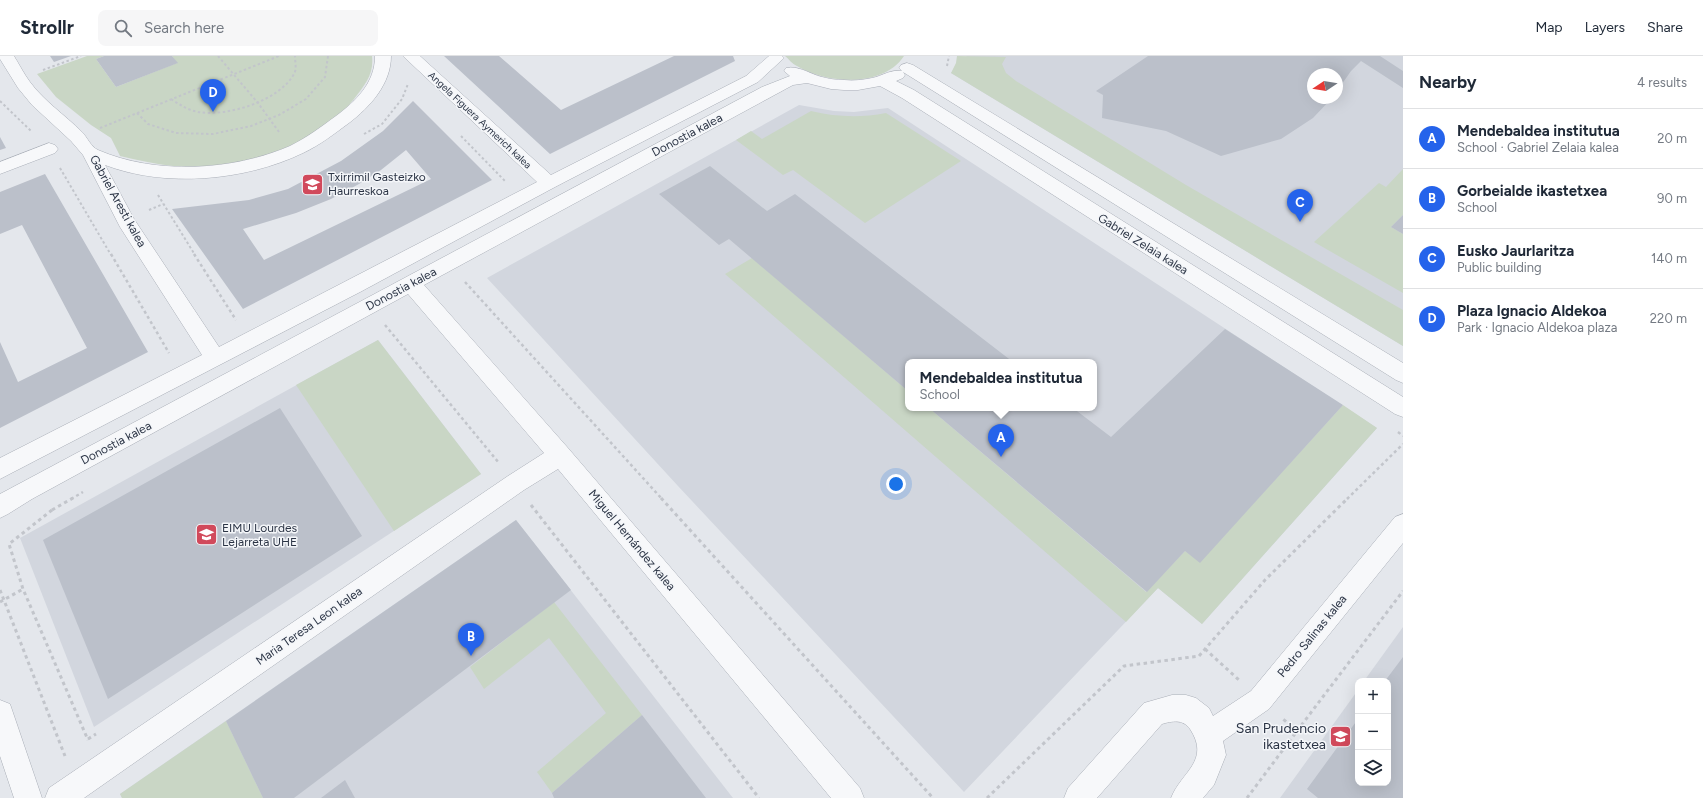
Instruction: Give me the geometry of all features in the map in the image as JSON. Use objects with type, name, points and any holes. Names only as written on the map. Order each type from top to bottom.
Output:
[{"type":"street","name":"Gabriel Aresti kalea","points":[[6,56],[24,85],[38,101],[77,137],[90,153],[126,222],[215,358]]},
{"type":"street","points":[[90,153],[142,170],[178,173],[224,169],[257,163],[296,150],[326,132],[355,110],[376,84],[381,71],[383,56]]},
{"type":"street","name":"Angela Figuera Aymerich kalea","points":[[411,56],[549,183]]},
{"type":"street","points":[[775,57],[788,69],[806,78],[818,82],[844,86],[858,86],[883,81],[897,76],[911,62],[1403,374]]},
{"type":"street","name":"Donostia kalea","points":[[0,469],[752,79],[775,57]]},
{"type":"street","name":"Donostia kalea","points":[[0,507],[768,91],[788,81],[806,78]]},
{"type":"street","name":"Gabriel Zelaia kalea","points":[[883,81],[908,94],[1403,408]]},
{"type":"street","points":[[0,168],[49,149]]},
{"type":"street","name":"Miguel Hernández kalea","points":[[411,284],[560,455],[850,798]]},
{"type":"street","name":"Maria Teresa Leon kalea","points":[[68,792],[516,483],[560,455]]},
{"type":"street","name":"Pedro Salinas kalea","points":[[1208,734],[1260,700],[1403,525]]},
{"type":"street","points":[[1078,798],[1154,713],[1172,708],[1186,708],[1199,718],[1208,734],[1212,755],[1204,775],[1185,798]]},
{"type":"street","points":[[0,714],[28,798]]},
{"type":"path","points":[[43,70],[82,56]]},
{"type":"path","points":[[218,56],[258,104],[268,120],[296,150]]},
{"type":"path","points":[[77,137],[279,56]]},
{"type":"path","points":[[171,99],[176,104],[186,109],[214,112],[231,111],[258,104],[270,98],[288,82],[294,73],[296,64],[295,56]]},
{"type":"path","points":[[137,113],[148,124],[176,133],[213,134],[251,126],[279,115],[306,99],[325,76],[328,56]]},
{"type":"path","points":[[363,135],[382,124],[402,99],[409,83],[413,87]]},
{"type":"path","points":[[0,101],[49,149],[170,354],[163,357]]},
{"type":"path","points":[[459,134],[507,184],[533,169]]},
{"type":"path","points":[[164,194],[157,195],[236,320],[201,337]]},
{"type":"path","points":[[449,264],[933,798]]},
{"type":"path","points":[[369,306],[516,483],[759,798]]},
{"type":"path","points":[[987,798],[1124,666],[1199,656],[1265,580],[1403,444]]},
{"type":"path","points":[[0,602],[23,589],[101,769]]},
{"type":"path","points":[[0,590],[68,792]]},
{"type":"path","points":[[1297,731],[1403,591]]},
{"type":"shaded area","points":[[967,56],[1403,56],[1403,346],[951,73]]},
{"type":"shaded area","points":[[799,105],[834,111],[854,112],[888,108],[1377,428],[1202,624],[1158,588],[964,792],[678,486],[487,278]]},
{"type":"shaded area","name":"EIMU Lourdes Lejarreta UHE","points":[[378,340],[481,474],[94,727],[20,538]]},
{"type":"shaded area","points":[[516,520],[733,798],[122,798],[120,794]]},
{"type":"shaded area","name":"San Prudencio ikastetxea","points":[[1403,627],[1403,798],[1280,798],[1355,694],[1355,786],[1391,786],[1391,678],[1366,678]]},
{"type":"green space","points":[[87,56],[104,56],[96,59],[116,87],[177,63],[172,56],[372,56],[372,69],[362,89],[343,113],[307,138],[286,148],[240,162],[194,167],[166,165],[120,156],[111,138],[91,125],[56,97],[37,74]]},
{"type":"green space","points":[[785,56],[904,56],[895,66],[882,74],[854,80],[823,77],[795,65]]},
{"type":"green space","points":[[957,56],[1006,57],[1002,64],[1006,73],[1016,81],[1186,185],[1403,310],[1403,346],[951,73],[956,63]]},
{"type":"green space","points":[[811,111],[830,115],[848,116],[867,116],[886,113],[961,161],[865,223],[793,170],[783,175],[736,140],[751,131],[762,139]]},
{"type":"green space","points":[[1403,169],[1403,215],[1391,227],[1403,234],[1403,293],[1314,242],[1379,183],[1386,187]]},
{"type":"green space","points":[[752,258],[905,388],[905,411],[933,411],[1146,592],[1185,551],[1200,562],[1343,405],[1377,428],[1202,624],[1158,588],[1126,622],[725,274]]},
{"type":"green space","points":[[378,340],[481,474],[394,531],[296,385]]},
{"type":"green space","points":[[554,602],[642,715],[552,793],[537,772],[606,713],[549,638],[484,689],[470,667]]},
{"type":"green space","points":[[226,721],[263,798],[122,798],[120,794]]},
{"type":"building","points":[[50,56],[71,56],[54,62]]},
{"type":"building","points":[[104,56],[172,56],[178,63],[116,87],[96,59]]},
{"type":"building","points":[[444,56],[499,56],[561,110],[674,56],[733,56],[735,61],[550,154]]},
{"type":"building","points":[[1148,56],[1380,56],[1403,71],[1403,88],[1361,61],[1351,71],[1343,82],[1343,68],[1307,68],[1307,104],[1326,104],[1313,118],[1281,139],[1221,156],[1166,131],[1102,118],[1103,95],[1096,91]]},
{"type":"building","points":[[413,101],[492,180],[243,309],[172,209],[249,200],[288,189],[341,161],[383,131]],"holes":[[[406,150],[431,179],[264,260],[243,229],[296,213],[331,199],[381,170]]]},
{"type":"building","points":[[0,137],[6,148],[0,150]]},
{"type":"building","points":[[710,166],[767,211],[795,194],[1009,359],[905,359],[905,388],[729,239],[719,245],[659,194]]},
{"type":"building","points":[[45,174],[148,352],[0,428],[0,342],[18,382],[87,348],[22,225],[0,234],[0,192]]},
{"type":"building","points":[[1403,215],[1403,234],[1391,227]]},
{"type":"building","points":[[1225,329],[1343,405],[1200,563],[1185,551],[1147,592],[933,411],[1077,411],[1111,437]]},
{"type":"building","points":[[280,408],[362,536],[108,699],[43,540]]},
{"type":"building","points":[[516,520],[571,590],[294,798],[263,798],[226,721]]},
{"type":"building","points":[[1403,657],[1403,798],[1318,798],[1307,789],[1355,723],[1355,786],[1391,786],[1391,678],[1387,678]]},
{"type":"building","points":[[642,715],[706,798],[554,798],[552,793]]},
{"type":"building","points":[[345,780],[355,798],[321,798]]},
{"type":"place","name":"Plaza Ignacio Aldekoa","points":[[213,112]]},
{"type":"place","name":"Txirrimil Gasteizko Haurreskoa","points":[[312,184]]},
{"type":"place","name":"Eusko Jaurlaritza","points":[[1300,222]]},
{"type":"place","name":"Mendebaldea institutua","points":[[1001,457]]},
{"type":"place","name":"EIMU Lourdes Lejarreta UHE","points":[[207,535]]},
{"type":"place","name":"Gorbeialde ikastetxea","points":[[471,656]]},
{"type":"place","name":"San Prudencio ikastetxea","points":[[1341,736]]}]
